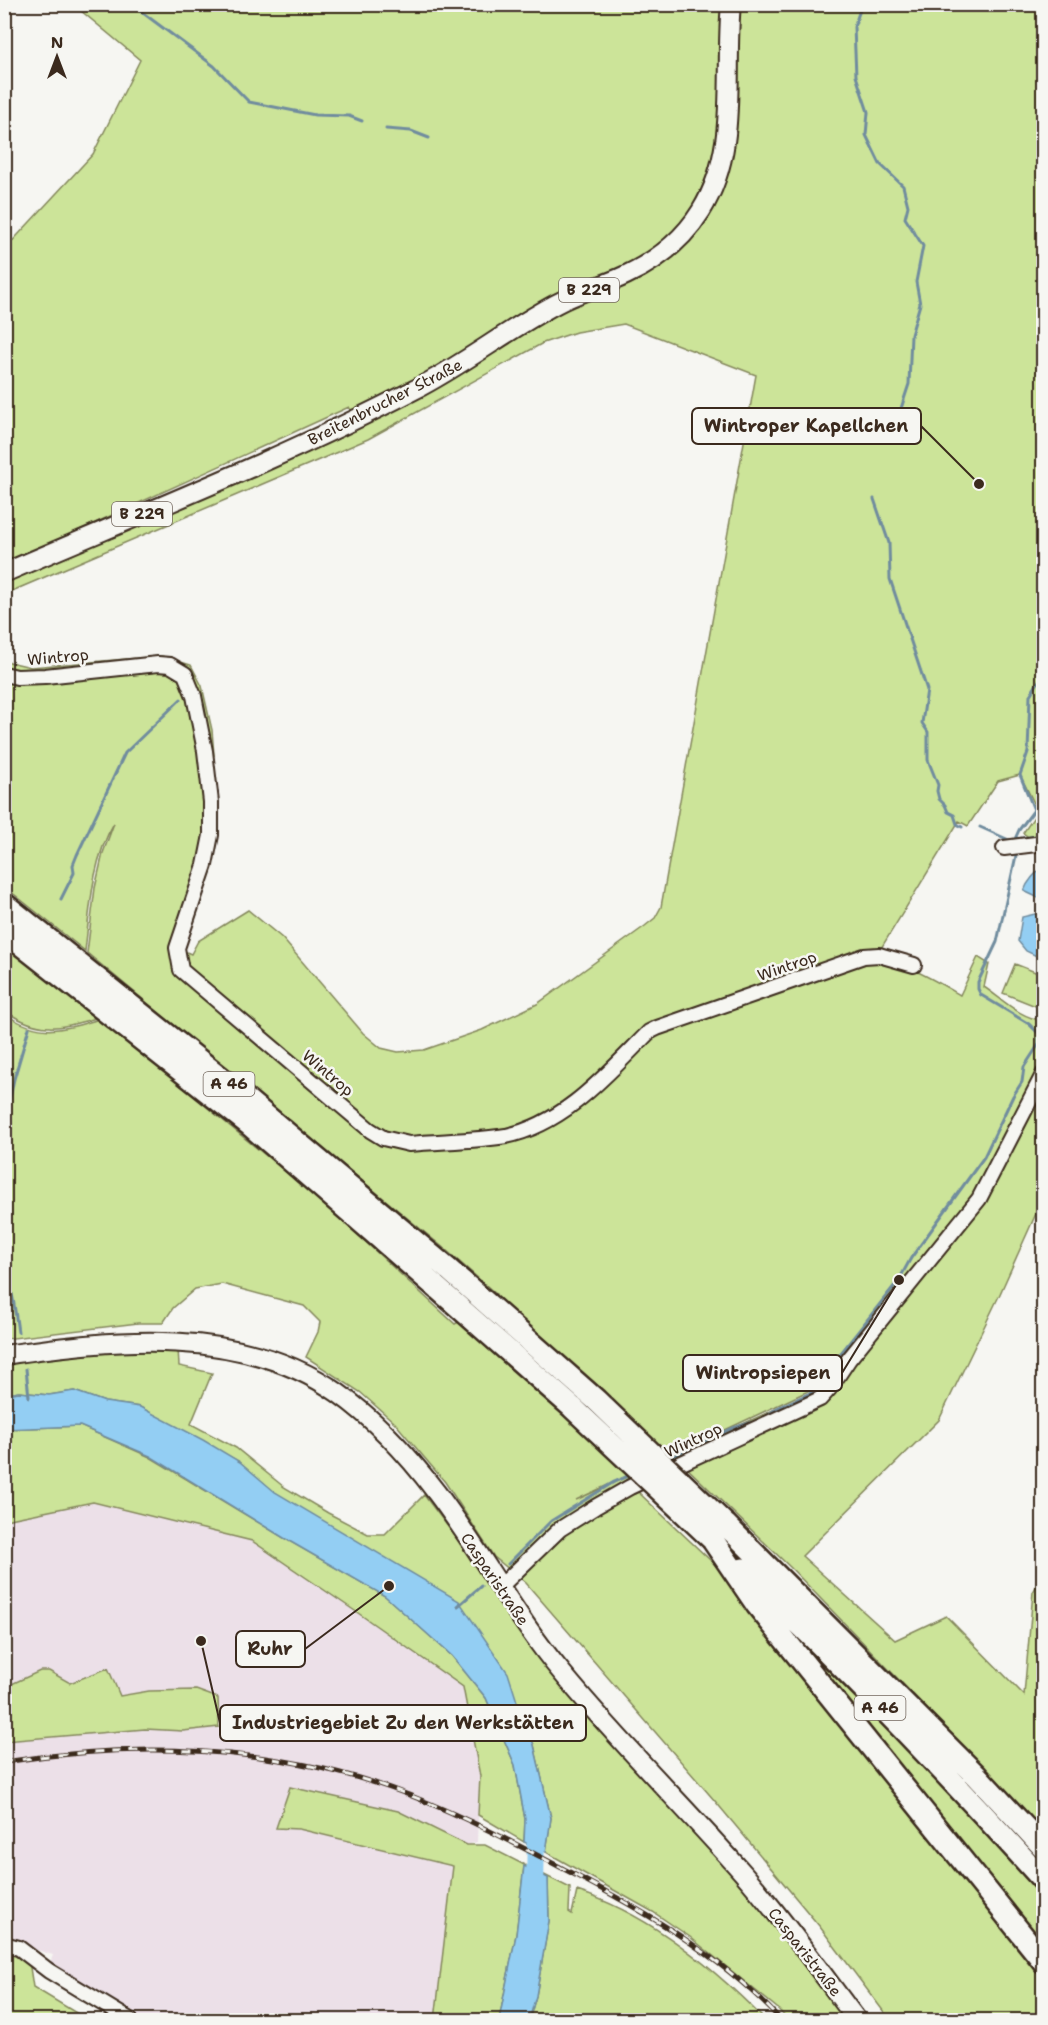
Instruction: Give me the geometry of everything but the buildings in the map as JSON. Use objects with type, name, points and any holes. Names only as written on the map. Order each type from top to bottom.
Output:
[{"type":"highway","name":"A 46","points":[[4,904],[221,1078],[449,1270],[596,1400],[829,1654],[991,1822],[1044,1881]]},
{"type":"highway","name":"A 46","points":[[4,931],[250,1125],[572,1407],[719,1532],[977,1776],[1044,1848]]},
{"type":"highway","points":[[719,1532],[757,1605],[1044,1962]]},
{"type":"main road","name":"Breitenbrucher Straße","points":[[4,573],[280,454],[435,379],[554,304],[625,276],[648,264],[670,248],[693,223],[708,199],[724,154],[727,133],[731,4]]},
{"type":"main road","name":"Casparistraße","points":[[13,1353],[101,1343],[157,1341],[234,1349],[311,1377],[363,1412],[409,1458],[437,1494],[553,1663],[744,1875],[857,2020]]},
{"type":"street","name":"Wintrop","points":[[4,675],[45,676],[158,664],[170,665],[185,674],[194,696],[205,752],[211,802],[211,835],[205,865],[177,948],[181,970],[369,1130],[392,1141],[409,1144],[514,1134],[559,1114],[600,1081],[649,1032],[657,1028],[864,956],[879,955],[914,965]]},
{"type":"street","points":[[1004,848],[1044,843]]},
{"type":"street","name":"Wintrop","points":[[500,1587],[560,1529],[595,1506],[630,1487],[820,1399],[855,1351],[979,1199],[1044,1073]]},
{"type":"street","points":[[4,1944],[19,1948],[49,1971],[130,2020]]},
{"type":"shaded area","points":[[93,1502],[251,1541],[463,1687],[480,1776],[477,1842],[467,1845],[398,1811],[290,1787],[276,1828],[299,1829],[453,1866],[435,2020],[143,2020],[49,1966],[53,1955],[5,1940],[5,1741],[145,1729],[183,1731],[149,1691],[119,1696],[107,1669],[70,1683],[49,1671],[40,1671],[5,1687],[5,1520]]},
{"type":"green space","points":[[74,5],[1043,5],[1043,847],[1023,833],[1038,811],[1020,775],[998,781],[968,826],[959,821],[880,950],[650,1028],[555,1111],[505,1142],[559,1118],[653,1032],[864,959],[902,965],[960,995],[978,957],[989,964],[984,987],[1012,1008],[1027,1016],[1043,1020],[1043,1198],[999,1296],[939,1420],[802,1556],[895,1640],[946,1616],[1024,1695],[1033,1592],[1043,1575],[1043,1829],[791,1568],[686,1467],[636,1490],[727,1576],[1043,1970],[1043,2020],[890,2020],[820,1927],[715,1801],[526,1583],[494,1557],[445,1482],[395,1423],[360,1392],[306,1357],[318,1332],[320,1322],[304,1306],[222,1284],[195,1289],[173,1308],[163,1323],[138,1323],[5,1339],[5,1014],[18,1022],[51,1030],[100,1019],[321,1201],[455,1324],[485,1307],[496,1294],[87,953],[95,888],[103,853],[114,823],[96,869],[85,951],[5,887],[5,661],[31,667],[162,656],[191,665],[202,686],[212,730],[214,755],[208,754],[208,830],[182,950],[191,954],[198,941],[248,910],[282,938],[363,1033],[381,1048],[398,1052],[424,1050],[482,1030],[537,1004],[645,926],[655,918],[661,907],[756,375],[624,324],[576,332],[543,343],[368,439],[5,594],[5,582],[359,423],[349,407],[5,564],[4,250],[93,154],[140,60]],"holes":[[[843,1350],[817,1390],[576,1500],[808,1391],[818,1383]]]},
{"type":"green space","points":[[4,944],[100,1017],[51,1027],[30,1024],[5,1011]]},
{"type":"green space","points":[[1015,964],[1043,975],[1043,1009],[1003,993]]},
{"type":"green space","points":[[178,1348],[179,1366],[212,1373],[191,1424],[236,1448],[284,1487],[368,1534],[385,1534],[424,1495],[494,1588],[798,1950],[849,2020],[788,2020],[777,2008],[690,1937],[653,1912],[546,1852],[551,1818],[534,1745],[520,1711],[240,1462],[140,1407],[105,1402],[74,1391],[49,1395],[19,1392],[5,1395],[4,1361],[57,1354]]},
{"type":"green space","points":[[80,1426],[150,1457],[385,1596],[452,1656],[486,1698],[515,1765],[525,1819],[524,1842],[478,1815],[480,1776],[463,1687],[252,1541],[93,1502],[5,1520],[5,1429]]},
{"type":"green space","points":[[794,1636],[921,1764],[1043,1897],[1043,1953]]},
{"type":"green space","points":[[108,1668],[120,1696],[149,1691],[196,1690],[218,1698],[219,1727],[183,1731],[145,1729],[5,1741],[5,1687],[40,1671],[49,1671],[70,1683]]},
{"type":"green space","points":[[290,1787],[398,1811],[467,1845],[485,1845],[570,1888],[569,1912],[572,1914],[577,1891],[629,1913],[702,1962],[765,2020],[529,2020],[536,1996],[549,1921],[548,1878],[524,1866],[516,1935],[499,2020],[435,2020],[453,1866],[299,1829],[276,1828]]},
{"type":"green space","points":[[4,1952],[29,1961],[33,1987],[88,2020],[5,2020]]},
{"type":"water","points":[[1043,867],[1043,900],[1024,891],[1030,880]]},
{"type":"water","points":[[1035,914],[1043,916],[1043,959],[1026,951],[1018,941],[1022,917]]},
{"type":"water","points":[[74,1391],[105,1402],[140,1407],[203,1440],[240,1462],[275,1492],[459,1601],[508,1673],[534,1745],[551,1818],[546,1852],[524,1842],[525,1819],[515,1765],[486,1698],[452,1656],[385,1596],[284,1538],[150,1456],[80,1426],[5,1429],[5,1395],[18,1392],[49,1395]]},
{"type":"water","points":[[524,1866],[548,1878],[549,1921],[536,1996],[529,2020],[499,2020],[516,1935]]},
{"type":"waterway","points":[[131,4],[214,66],[249,102],[315,115],[349,116],[362,121]]},
{"type":"waterway","points":[[862,4],[854,27],[856,76],[868,112],[866,135],[880,164],[903,186],[908,206],[905,218],[923,246],[916,282],[920,304],[911,335],[909,384],[893,433]]},
{"type":"waterway","points":[[386,129],[411,131],[429,138]]},
{"type":"waterway","points":[[874,499],[889,543],[890,579],[927,690],[922,723],[928,732],[928,760],[938,785],[939,799],[948,812],[954,815],[957,824],[962,827]]},
{"type":"waterway","points":[[1015,839],[1034,810],[1020,775],[1028,752],[1030,695],[1044,673]]},
{"type":"waterway","points":[[61,899],[74,873],[73,865],[77,855],[125,753],[181,699]]},
{"type":"waterway","points":[[980,827],[1009,840],[1042,837]]},
{"type":"waterway","points":[[666,1459],[733,1428],[763,1419],[777,1408],[810,1393],[820,1385],[841,1353],[899,1280],[911,1258],[984,1157],[1022,1082],[1024,1067],[1039,1044],[1039,1034],[1029,1024],[981,995],[978,989],[978,982],[997,942],[1017,851]]},
{"type":"waterway","points":[[4,1126],[14,1079],[29,1028]]},
{"type":"waterway","points":[[4,1269],[12,1292],[18,1332]]},
{"type":"waterway","points":[[26,1369],[29,1397]]},
{"type":"waterway","points":[[508,1564],[551,1521],[614,1482],[630,1475]]},
{"type":"waterway","points":[[458,1606],[481,1586]]},
{"type":"waterway","points":[[535,1895],[536,1823]]},
{"type":"railway","points":[[4,1762],[101,1752],[199,1751],[296,1763],[390,1788],[434,1805],[499,1835],[650,1917],[732,1974],[781,2020]]},
{"type":"place","name":"Wintroper Kapellchen","points":[[979,484]]},
{"type":"place","name":"Wintropsiepen","points":[[899,1280]]},
{"type":"place","name":"Ruhr","points":[[389,1586]]},
{"type":"place","name":"Industriegebiet Zu den Werkstätten","points":[[201,1641]]}]
